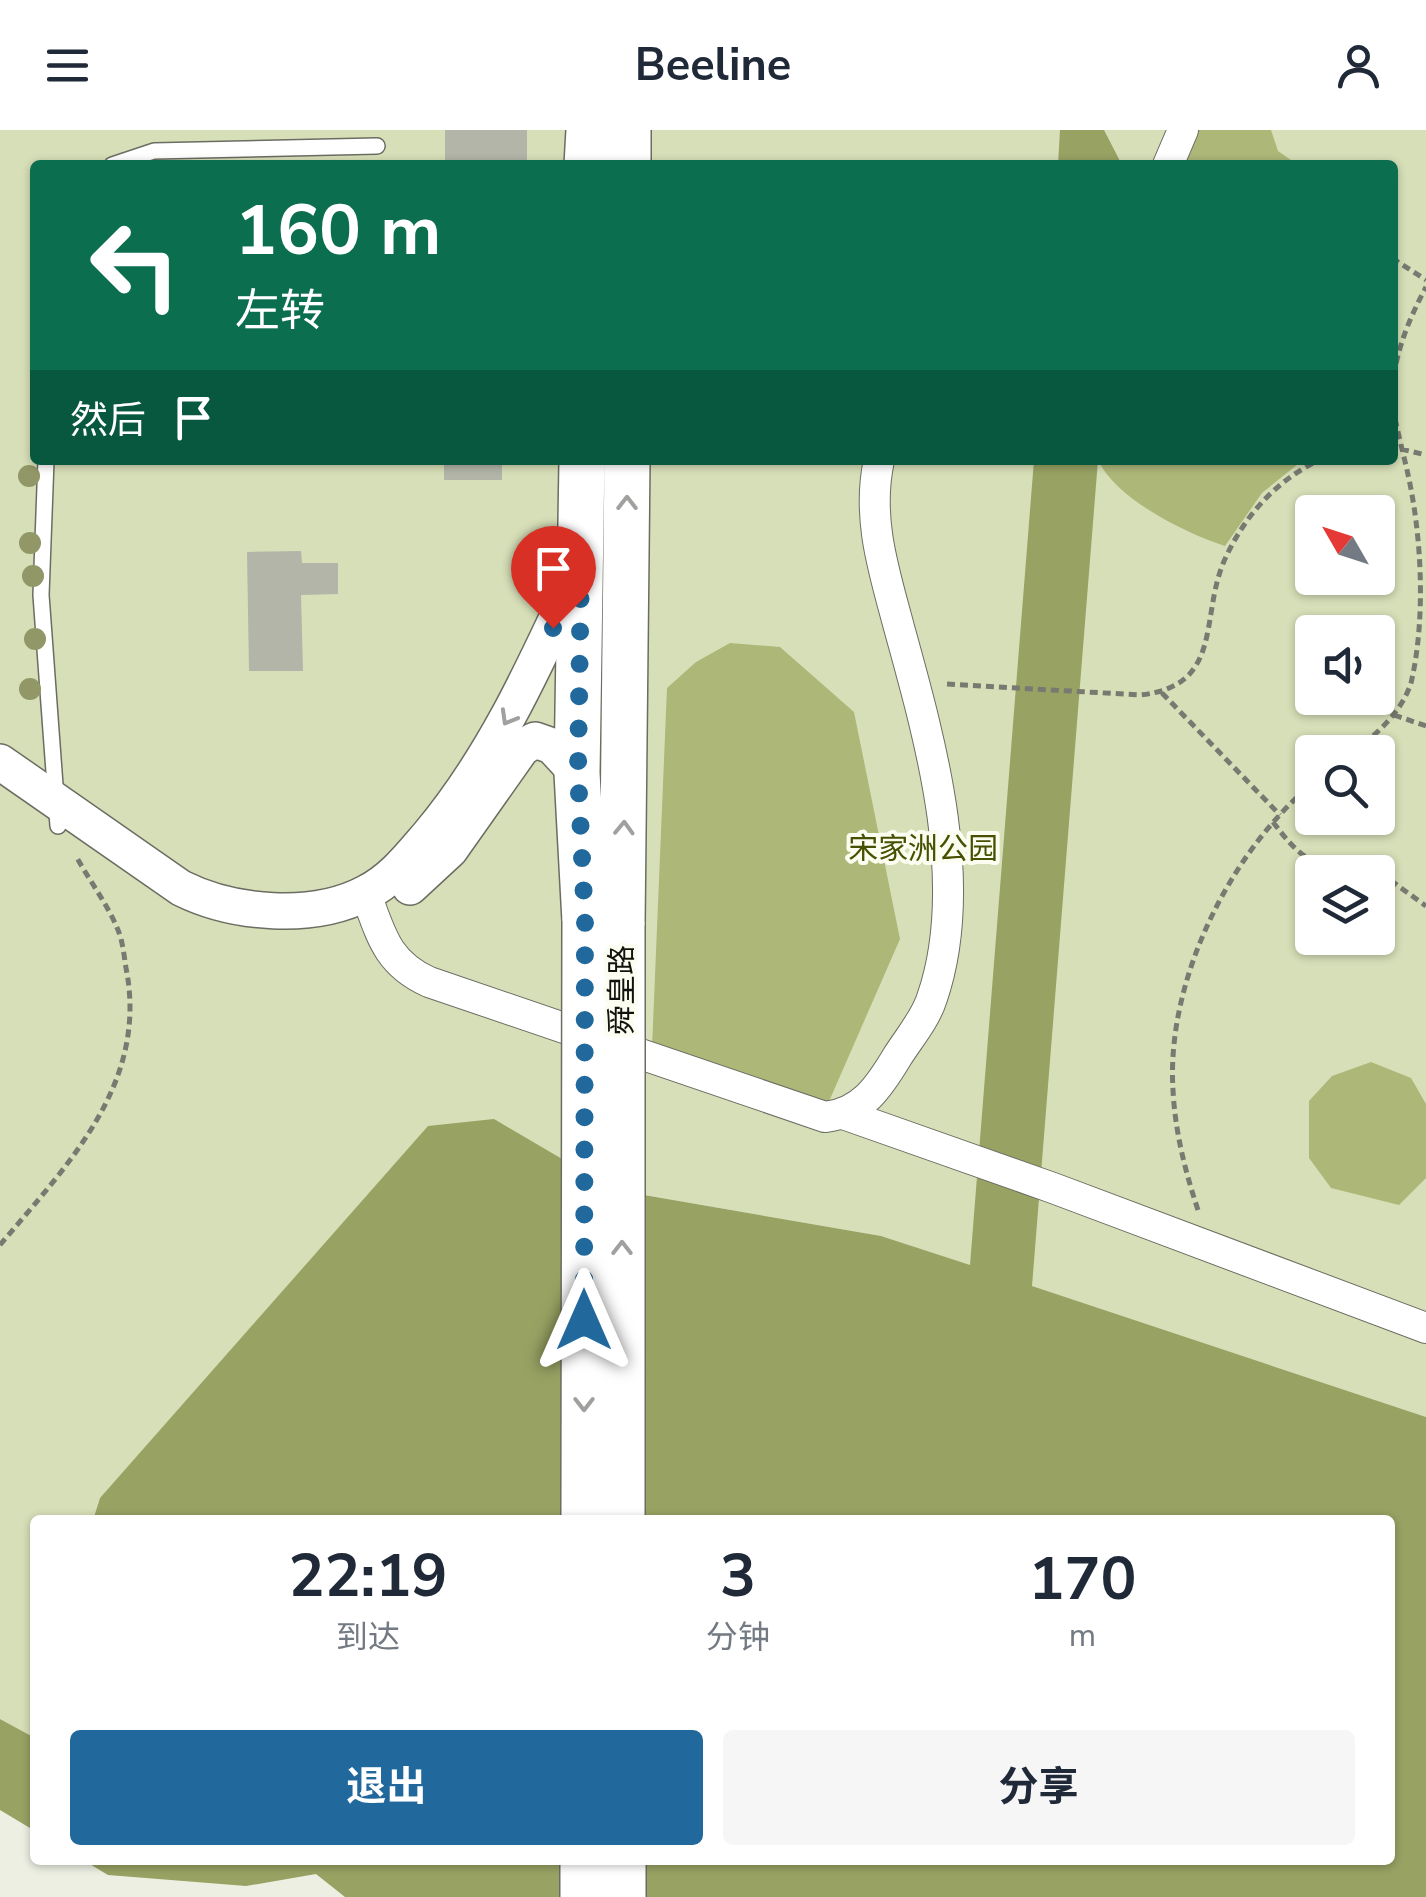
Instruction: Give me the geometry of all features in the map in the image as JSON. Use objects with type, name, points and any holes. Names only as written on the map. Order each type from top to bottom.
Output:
[{"type":"main road","points":[[587,160],[589,130]]},
{"type":"main road","points":[[628,130],[628,160]]},
{"type":"main road","name":"舜皇路","points":[[582,465],[578,772],[603,923],[622,1515]]},
{"type":"main road","name":"舜皇路","points":[[584,1515],[603,923],[627,465]]},
{"type":"main road","points":[[583,1865],[583,1897]]},
{"type":"main road","points":[[622,1865],[622,1897]]},
{"type":"street","points":[[1170,160],[1183,130]]},
{"type":"street","points":[[846,1115],[869,1097],[932,1001],[947,934],[945,828],[914,682],[880,553],[872,491],[877,465]]},
{"type":"street","points":[[370,904],[464,793],[524,690],[581,568]]},
{"type":"street","points":[[0,786],[57,814],[200,898],[255,911],[370,904],[408,890],[450,850],[522,748],[535,740],[552,746],[578,772]]},
{"type":"street","points":[[0,762],[57,814]]},
{"type":"street","points":[[370,904],[390,954],[408,972],[429,982],[825,1117],[846,1115],[1426,1328]]},
{"type":"lane","points":[[127,160],[154,151],[377,146]]},
{"type":"lane","points":[[46,465],[41,595],[57,814]]},
{"type":"path","points":[[1398,262],[1426,280]]},
{"type":"path","points":[[1398,352],[1404,329],[1426,287]]},
{"type":"path","points":[[1395,713],[1411,686],[1422,622],[1423,584],[1415,514],[1398,442]]},
{"type":"path","points":[[1401,450],[1426,455]]},
{"type":"path","points":[[914,682],[1140,695],[1162,693],[1184,681],[1208,641],[1215,589],[1224,561],[1258,505],[1278,485],[1311,465]]},
{"type":"path","points":[[1162,693],[1280,814]]},
{"type":"path","points":[[1372,735],[1394,715],[1426,726]]},
{"type":"path","points":[[1212,1250],[1178,1136],[1172,1087],[1174,1037],[1202,940],[1226,888],[1257,840],[1295,800]]},
{"type":"path","points":[[0,1246],[80,1150],[120,1074],[132,1023],[119,931],[57,814]]},
{"type":"path","points":[[1273,822],[1291,846],[1304,855]]},
{"type":"path","points":[[1395,884],[1426,906]]},
{"type":"green space","name":"宋家洲公园","points":[[0,130],[1426,130],[1426,1417],[881,1236],[614,1190],[100,1498],[95,1515],[30,1515],[30,1735],[0,1719]]},
{"type":"shaded area","points":[[1060,130],[1104,130],[1119,160],[1058,160]]},
{"type":"shaded area","points":[[1197,130],[1271,130],[1278,151],[1291,160],[1185,160]]},
{"type":"shaded area","points":[[1034,465],[1098,465],[1032,1286],[1426,1417],[1426,1897],[345,1897],[316,1874],[246,1886],[108,1875],[91,1865],[1395,1865],[1395,1515],[95,1515],[100,1498],[428,1126],[494,1119],[615,1190],[881,1236],[970,1265]]},
{"type":"shaded area","points":[[1101,465],[1297,465],[1262,493],[1225,546],[1153,513]]},
{"type":"shaded area","points":[[730,643],[780,647],[854,712],[900,939],[827,1106],[652,1048],[667,688],[696,662]]},
{"type":"shaded area","points":[[1371,1062],[1411,1078],[1426,1104],[1426,1178],[1399,1205],[1331,1188],[1309,1158],[1309,1101],[1332,1076]]},
{"type":"shaded area","points":[[0,1719],[30,1735],[30,1828],[0,1810]]},
{"type":"building","points":[[445,130],[527,130],[527,160],[445,160]]},
{"type":"building","points":[[444,465],[502,465],[502,480],[444,480]]},
{"type":"building","points":[[301,551],[302,563],[338,563],[338,594],[301,595],[303,671],[249,671],[247,552]]},
{"type":"route","points":[[553,628],[581,568],[578,772],[585,921],[584,1320]]}]
